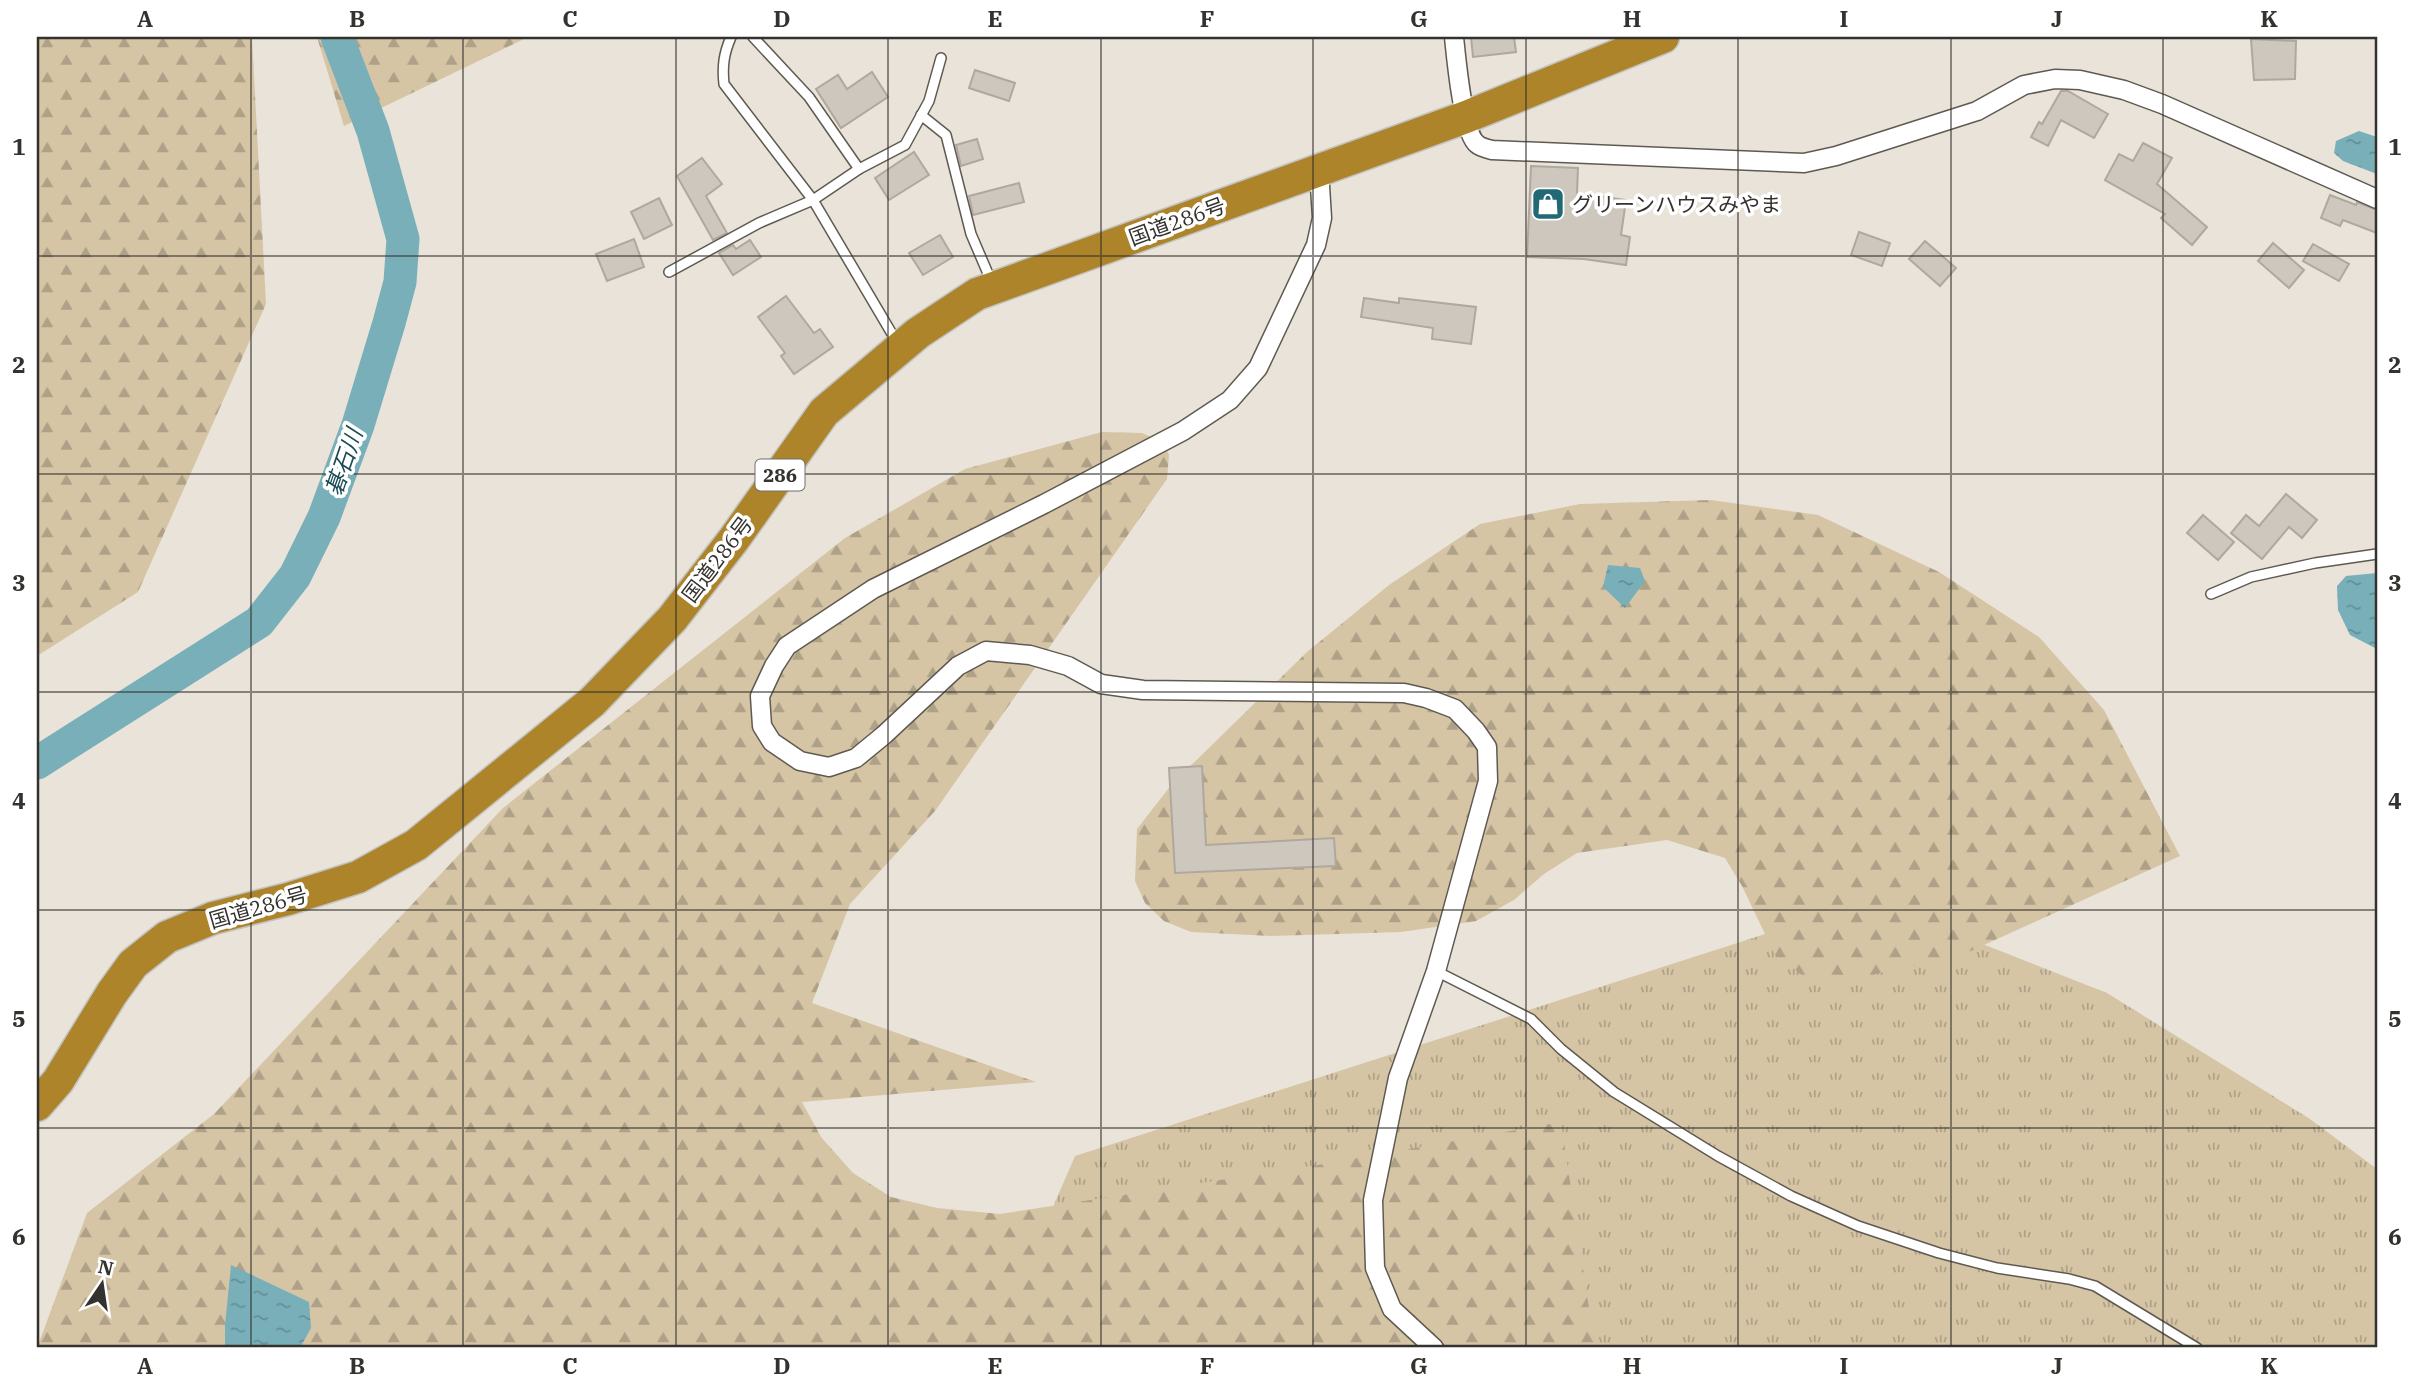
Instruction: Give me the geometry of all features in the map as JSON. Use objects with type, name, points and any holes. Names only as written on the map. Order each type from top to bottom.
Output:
[{"type":"highway","name":"国道286号","points":[[37,1105],[58,1081],[133,964],[167,937],[213,918],[288,899],[358,877],[416,845],[592,702],[672,619],[734,539],[824,412],[918,333],[977,294],[1466,117],[1663,37]]},
{"type":"street","points":[[1454,37],[1470,135],[1476,144],[1492,150],[1804,163],[1836,156],[1977,111],[2024,85],[2054,79],[2080,80],[2124,90],[2162,104],[2377,199]]},
{"type":"street","points":[[1319,170],[1322,218],[1316,245],[1258,368],[1230,400],[1172,437],[873,589],[787,646],[760,696],[762,726],[772,741],[800,761],[829,767],[856,758],[958,666],[986,652],[1030,655],[1068,666],[1101,684],[1143,690],[1404,693],[1455,709],[1487,747],[1488,781],[1436,971],[1398,1078],[1373,1200],[1375,1268],[1392,1309],[1434,1348]]},
{"type":"lane","points":[[731,37],[724,53],[724,84],[813,200],[901,348]]},
{"type":"lane","points":[[754,37],[809,97],[859,169]]},
{"type":"lane","points":[[669,272],[759,223],[813,200],[859,169],[905,145],[929,101],[941,58]]},
{"type":"lane","points":[[921,116],[946,135],[971,234],[994,288]]},
{"type":"lane","points":[[2211,594],[2251,577],[2315,563],[2377,554]]},
{"type":"lane","points":[[1436,971],[1531,1019],[1561,1049],[1614,1092],[1718,1156],[1791,1196],[1858,1226],[1939,1253],[1997,1268],[2095,1286],[2197,1348]]},
{"type":"green space","points":[[37,37],[252,37],[266,304],[138,592],[37,656]]},
{"type":"green space","points":[[317,37],[528,37],[344,126]]},
{"type":"green space","points":[[1102,432],[1142,433],[1163,442],[1169,455],[1167,479],[935,811],[850,904],[812,1003],[1036,1082],[802,1102],[821,1137],[853,1173],[891,1197],[937,1208],[1000,1214],[1324,1164],[1561,1122],[1595,1348],[37,1348],[87,1213],[214,1114],[503,808],[845,538],[965,469]]},
{"type":"green space","points":[[1711,500],[1818,515],[1939,572],[2039,637],[2104,710],[2180,856],[1962,955],[1866,976],[1803,976],[1775,955],[1742,886],[1725,858],[1667,840],[1577,853],[1544,874],[1514,900],[1476,921],[1401,932],[1271,936],[1191,932],[1164,921],[1145,903],[1135,881],[1137,829],[1172,784],[1307,652],[1389,585],[1480,524],[1580,504]]},
{"type":"green space","points":[[1871,900],[2107,993],[2310,1119],[2377,1169],[2377,1348],[1054,1348],[1015,1295],[1075,1156]]},
{"type":"water","points":[[2359,131],[2377,137],[2377,174],[2343,161],[2334,153],[2336,141]]},
{"type":"water","points":[[1608,565],[1640,568],[1645,581],[1625,608],[1603,587]]},
{"type":"water","points":[[2377,573],[2375,648],[2350,635],[2338,610],[2337,586],[2346,576]]},
{"type":"water","points":[[231,1265],[309,1302],[311,1328],[300,1348],[225,1348]]},
{"type":"building","points":[[1471,37],[1514,37],[1516,52],[1473,57]]},
{"type":"building","points":[[2251,39],[2296,41],[2295,79],[2254,80]]},
{"type":"building","points":[[975,70],[1015,83],[1009,101],[969,88]]},
{"type":"building","points":[[872,72],[888,97],[841,128],[816,89],[838,75],[847,89]]},
{"type":"building","points":[[2061,91],[2068,91],[2108,114],[2094,138],[2061,120],[2048,146],[2031,137],[2039,122],[2042,124]]},
{"type":"building","points":[[977,139],[983,159],[961,166],[956,145]]},
{"type":"building","points":[[2143,143],[2172,158],[2157,184],[2207,227],[2192,245],[2161,218],[2165,214],[2105,180],[2119,154],[2133,161]]},
{"type":"building","points":[[914,152],[929,175],[889,200],[875,178]]},
{"type":"building","points":[[702,158],[722,184],[706,196],[727,233],[713,240],[677,176]]},
{"type":"building","points":[[1531,166],[1578,168],[1577,193],[1626,200],[1621,235],[1630,237],[1626,265],[1584,259],[1527,257]]},
{"type":"building","points":[[1019,183],[1024,202],[973,215],[969,196]]},
{"type":"building","points":[[2330,195],[2377,210],[2377,233],[2343,220],[2340,226],[2321,218]]},
{"type":"building","points":[[659,198],[672,225],[644,239],[631,212]]},
{"type":"building","points":[[1859,232],[1890,243],[1882,266],[1851,255]]},
{"type":"building","points":[[940,235],[953,257],[923,275],[909,253]]},
{"type":"building","points":[[634,239],[644,267],[607,281],[596,254]]},
{"type":"building","points":[[750,240],[761,257],[733,275],[719,253],[733,245],[736,249]]},
{"type":"building","points":[[1925,241],[1956,268],[1940,286],[1909,259]]},
{"type":"building","points":[[2273,243],[2304,270],[2289,288],[2258,261]]},
{"type":"building","points":[[2313,244],[2349,264],[2339,281],[2303,261]]},
{"type":"building","points":[[786,296],[814,333],[820,329],[833,347],[794,374],[781,356],[785,353],[758,317]]},
{"type":"building","points":[[1364,298],[1399,303],[1399,298],[1476,307],[1471,344],[1432,339],[1433,328],[1361,317]]},
{"type":"building","points":[[2286,494],[2317,520],[2302,538],[2289,527],[2262,559],[2231,533],[2246,515],[2259,526]]},
{"type":"building","points":[[2203,515],[2234,542],[2218,560],[2187,533]]},
{"type":"building","points":[[1202,766],[1206,845],[1334,838],[1336,866],[1175,873],[1169,768]]},
{"type":"waterway","name":"碁石川","points":[[37,763],[259,622],[295,576],[324,517],[358,425],[389,323],[400,282],[403,239],[373,131],[337,37]]},
{"type":"place","name":"グリーンハウスみやま","points":[[1548,204]]}]
